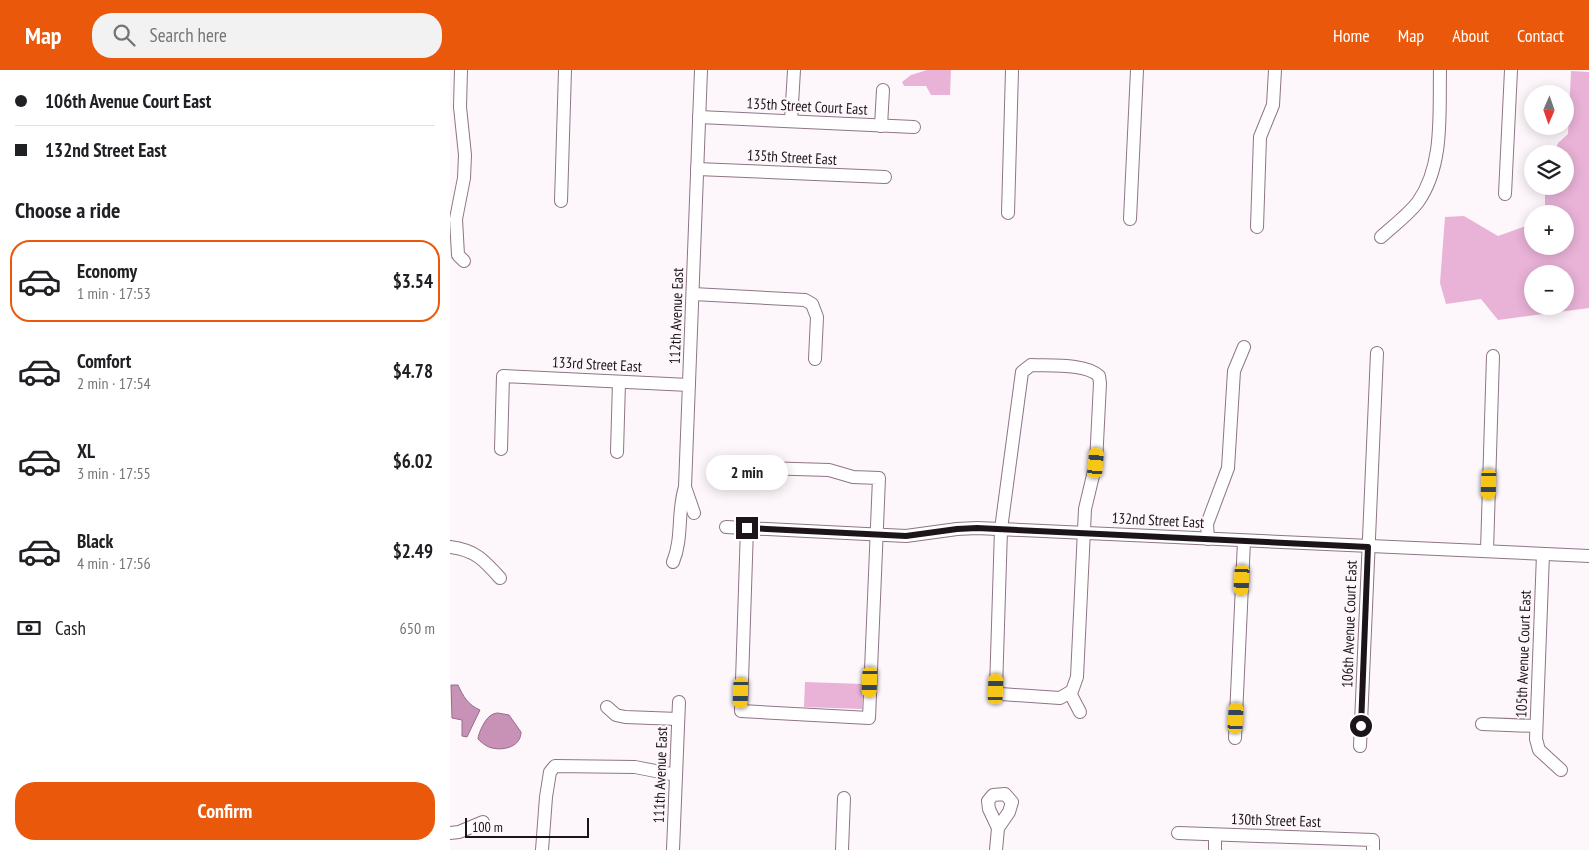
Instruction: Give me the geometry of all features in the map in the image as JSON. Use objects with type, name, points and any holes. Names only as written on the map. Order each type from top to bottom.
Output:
[{"type":"street","points":[[461,70],[460,106],[465,155],[464,178],[456,219],[458,255],[464,261]]},
{"type":"street","points":[[561,202],[565,70]]},
{"type":"street","name":"112th Avenue East","points":[[673,562],[678,545],[681,501],[685,487],[701,70]]},
{"type":"street","points":[[791,121],[794,70]]},
{"type":"street","points":[[1008,213],[1012,70]]},
{"type":"street","points":[[1130,220],[1137,70]]},
{"type":"street","points":[[1257,227],[1260,137],[1273,105],[1275,70]]},
{"type":"street","points":[[1381,237],[1417,204],[1430,180],[1437,152],[1440,70]]},
{"type":"street","points":[[1505,194],[1511,70]]},
{"type":"street","points":[[881,126],[883,90]]},
{"type":"street","name":"135th Street Court East","points":[[699,116],[914,127]]},
{"type":"street","name":"135th Street East","points":[[697,169],[885,177]]},
{"type":"street","points":[[693,294],[805,300],[814,307],[816,317],[815,359]]},
{"type":"street","points":[[1208,539],[1207,524],[1228,468],[1234,371],[1244,347]]},
{"type":"street","name":"106th Avenue Court East","points":[[1360,746],[1377,353]]},
{"type":"street","points":[[1487,551],[1493,356]]},
{"type":"street","points":[[1031,365],[1082,368],[1094,372],[1098,376],[1100,383],[1097,447],[1096,463],[1086,499],[1077,677],[1074,688],[1070,693],[1060,698],[1010,695],[997,692],[1001,529],[1022,372],[1031,365]]},
{"type":"street","name":"133rd Street East","points":[[500,449],[503,376],[689,385]]},
{"type":"street","points":[[616,452],[619,382]]},
{"type":"street","points":[[747,528],[741,711],[869,718],[879,478],[853,477],[829,470],[760,468]]},
{"type":"street","points":[[685,487],[694,513]]},
{"type":"street","name":"132nd Street East","points":[[726,527],[906,536],[957,529],[1001,529],[1589,556]]},
{"type":"street","points":[[1235,738],[1244,541]]},
{"type":"street","points":[[450,547],[468,551],[482,558],[500,578]]},
{"type":"street","name":"105th Avenue Court East","points":[[1543,554],[1536,742],[1543,753],[1561,770]]},
{"type":"street","points":[[1070,693],[1080,712]]},
{"type":"street","name":"111th Avenue East","points":[[673,850],[679,702]]},
{"type":"street","points":[[607,707],[616,715],[625,717],[678,720]]},
{"type":"street","points":[[1482,724],[1536,726]]},
{"type":"street","points":[[542,850],[550,772],[556,766],[635,767],[676,775]]},
{"type":"street","points":[[842,850],[844,798]]},
{"type":"street","points":[[450,833],[459,832],[483,822]]},
{"type":"street","points":[[996,850],[998,828]]},
{"type":"street","name":"130th Street East","points":[[1178,833],[1373,845]]},
{"type":"street","points":[[1215,834],[1215,850]]},
{"type":"shaded area","points":[[927,70],[951,70],[950,95],[931,95],[926,86],[904,86],[902,82],[911,75]]},
{"type":"shaded area","points":[[1571,71],[1589,72],[1589,308],[1574,310],[1574,265],[1524,265],[1524,315],[1536,315],[1498,320],[1481,299],[1446,304],[1440,283],[1445,217],[1464,216],[1498,236],[1524,227],[1524,255],[1574,255],[1574,205],[1545,205],[1545,195],[1574,195],[1574,145],[1557,145],[1567,135],[1574,135],[1574,85],[1570,85]]},
{"type":"shaded area","points":[[805,682],[863,684],[862,709],[804,707]]},
{"type":"shaded area","points":[[451,685],[458,685],[466,700],[480,710],[467,737],[462,736],[462,720],[452,718]]},
{"type":"shaded area","points":[[498,713],[509,715],[521,732],[515,744],[502,749],[485,745],[478,739],[480,730],[486,720]]},
{"type":"route","points":[[747,528],[906,536],[977,528],[1368,547],[1361,726]]}]
